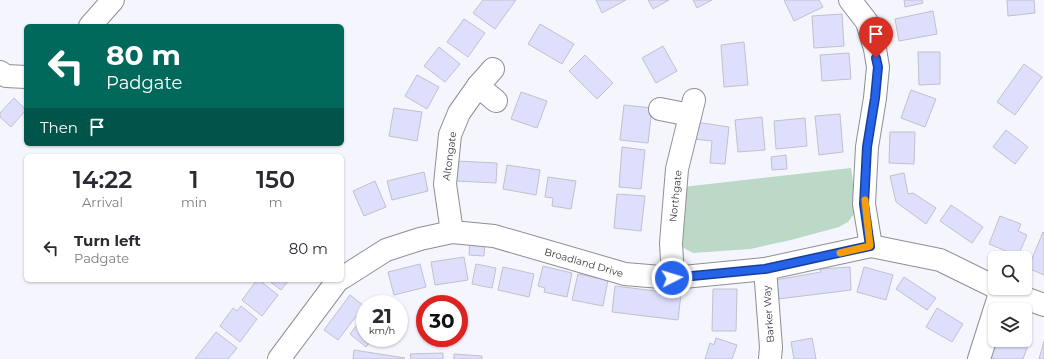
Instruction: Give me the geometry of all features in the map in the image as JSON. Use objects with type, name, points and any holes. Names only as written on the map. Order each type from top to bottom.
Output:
[{"type":"street","points":[[92,24],[113,0]]},
{"type":"street","points":[[850,0],[867,22],[875,49],[878,67],[875,98],[867,147],[864,204],[870,246]]},
{"type":"street","name":"Altongate","points":[[452,232],[445,184],[450,135],[458,113],[493,69]]},
{"type":"street","points":[[0,72],[6,76],[24,77]]},
{"type":"street","points":[[478,86],[496,101]]},
{"type":"street","name":"Northgate","points":[[660,108],[692,108],[677,169],[671,243],[672,278]]},
{"type":"street","name":"Broadland Drive","points":[[344,277],[386,250],[420,238],[452,232],[494,236],[625,274],[672,278],[765,269],[870,246],[940,260],[988,284]]},
{"type":"street","name":"Barker Way","points":[[765,269],[771,347],[770,359]]},
{"type":"street","points":[[288,356],[337,282]]},
{"type":"street","points":[[979,359],[995,295]]},
{"type":"street","name":"Broadland Drive","points":[[1015,295],[1044,305]]},
{"type":"green space","points":[[851,168],[854,189],[854,214],[848,222],[839,227],[750,249],[693,253],[682,247],[683,187]]},
{"type":"building","points":[[483,0],[516,0],[495,29],[473,13]]},
{"type":"building","points":[[596,0],[626,0],[602,13]]},
{"type":"building","points":[[648,0],[669,0],[653,9]]},
{"type":"building","points":[[693,0],[712,0],[697,8]]},
{"type":"building","points":[[784,0],[819,0],[823,7],[794,21]]},
{"type":"building","points":[[904,0],[922,0],[923,3],[905,7]]},
{"type":"building","points":[[1007,0],[1034,0],[1035,13],[1008,16]]},
{"type":"building","points":[[933,11],[937,34],[899,41],[895,19]]},
{"type":"building","points":[[842,14],[844,46],[814,48],[812,16]]},
{"type":"building","points":[[464,19],[485,33],[468,57],[447,42]]},
{"type":"building","points":[[540,24],[574,44],[562,64],[528,44]]},
{"type":"building","points":[[744,42],[748,85],[724,87],[721,45]]},
{"type":"building","points":[[663,46],[677,71],[656,83],[642,58]]},
{"type":"building","points":[[439,47],[460,64],[445,82],[424,66]]},
{"type":"building","points":[[918,52],[940,52],[940,84],[919,85]]},
{"type":"building","points":[[849,53],[851,79],[822,81],[820,55]]},
{"type":"building","points":[[585,55],[613,83],[597,99],[569,71]]},
{"type":"building","points":[[1024,64],[1042,77],[1015,115],[997,102]]},
{"type":"building","points":[[417,75],[439,87],[427,109],[405,96]]},
{"type":"building","points":[[911,90],[936,99],[925,127],[901,118]]},
{"type":"building","points":[[521,92],[547,101],[537,128],[511,119]]},
{"type":"building","points":[[14,98],[24,108],[24,112],[11,127],[0,117],[0,113]]},
{"type":"building","points":[[624,105],[652,108],[648,143],[620,140]]},
{"type":"building","points":[[394,108],[422,112],[417,141],[389,136]]},
{"type":"building","points":[[840,114],[843,152],[819,155],[815,116]]},
{"type":"building","points":[[762,117],[765,150],[738,152],[735,120]]},
{"type":"building","points":[[805,118],[807,146],[776,149],[774,121]]},
{"type":"building","points":[[696,122],[729,127],[725,164],[710,163],[712,141],[694,139]]},
{"type":"building","points":[[1006,130],[1028,147],[1015,164],[993,147]]},
{"type":"building","points":[[890,132],[915,132],[914,164],[889,163]]},
{"type":"building","points":[[622,147],[645,150],[641,189],[619,187]]},
{"type":"building","points":[[786,155],[787,169],[772,170],[771,157]]},
{"type":"building","points":[[457,161],[497,163],[496,183],[456,181]]},
{"type":"building","points":[[507,165],[540,170],[536,195],[503,189]]},
{"type":"building","points":[[424,172],[428,191],[392,200],[387,181]]},
{"type":"building","points":[[904,173],[908,194],[913,193],[936,208],[926,224],[896,202],[890,176]]},
{"type":"building","points":[[548,177],[576,181],[571,209],[552,206],[553,198],[545,197]]},
{"type":"building","points":[[375,181],[386,207],[364,216],[353,191]]},
{"type":"building","points":[[617,194],[645,196],[641,231],[614,228]]},
{"type":"building","points":[[951,205],[983,227],[972,243],[940,221]]},
{"type":"building","points":[[1000,216],[1021,224],[1018,231],[1027,235],[1020,251],[1006,251],[989,244]]},
{"type":"building","points":[[1043,232],[1044,275],[1032,270],[1032,258]]},
{"type":"building","points":[[470,241],[485,242],[484,256],[469,255]]},
{"type":"building","points":[[464,257],[468,280],[435,285],[431,262]]},
{"type":"building","points":[[420,264],[426,287],[394,295],[388,272]]},
{"type":"building","points":[[476,264],[496,268],[492,288],[472,284]]},
{"type":"building","points":[[543,266],[572,273],[567,297],[544,292],[545,288],[538,286]]},
{"type":"building","points":[[503,267],[534,274],[529,297],[498,290]]},
{"type":"building","points":[[850,267],[851,290],[778,299],[775,280],[821,272],[820,269]]},
{"type":"building","points":[[864,267],[893,275],[886,300],[857,292]]},
{"type":"building","points":[[578,274],[608,280],[603,306],[572,300]]},
{"type":"building","points":[[904,277],[936,298],[927,310],[896,289]]},
{"type":"building","points":[[256,282],[262,282],[278,295],[262,316],[242,300]]},
{"type":"building","points":[[271,282],[287,282],[281,290]]},
{"type":"building","points":[[615,286],[681,294],[678,320],[612,312]]},
{"type":"building","points":[[713,289],[737,289],[736,331],[712,331]]},
{"type":"building","points":[[350,295],[356,300],[356,316],[338,340],[324,330]]},
{"type":"building","points":[[241,306],[257,319],[240,342],[220,326],[233,308],[237,311]]},
{"type":"building","points":[[937,308],[963,324],[952,342],[926,327]]},
{"type":"building","points":[[356,326],[356,339],[350,334]]},
{"type":"building","points":[[216,332],[237,348],[228,359],[195,359]]},
{"type":"building","points":[[716,338],[737,345],[732,359],[705,359],[710,343],[714,345]]},
{"type":"building","points":[[812,338],[816,359],[794,359],[791,342]]},
{"type":"building","points":[[1044,341],[1044,359],[1039,359]]},
{"type":"building","points":[[995,347],[1027,347],[1023,359],[991,358]]},
{"type":"building","points":[[354,350],[405,358],[353,359]]},
{"type":"building","points":[[443,353],[443,359],[411,359],[410,354]]},
{"type":"building","points":[[454,354],[482,356],[482,359],[454,359]]},
{"type":"slow traffic","points":[[840,253],[870,246],[864,204],[865,200]]},
{"type":"route","points":[[672,278],[765,269],[870,246],[864,204],[867,147],[875,98],[878,67],[876,58]]}]
